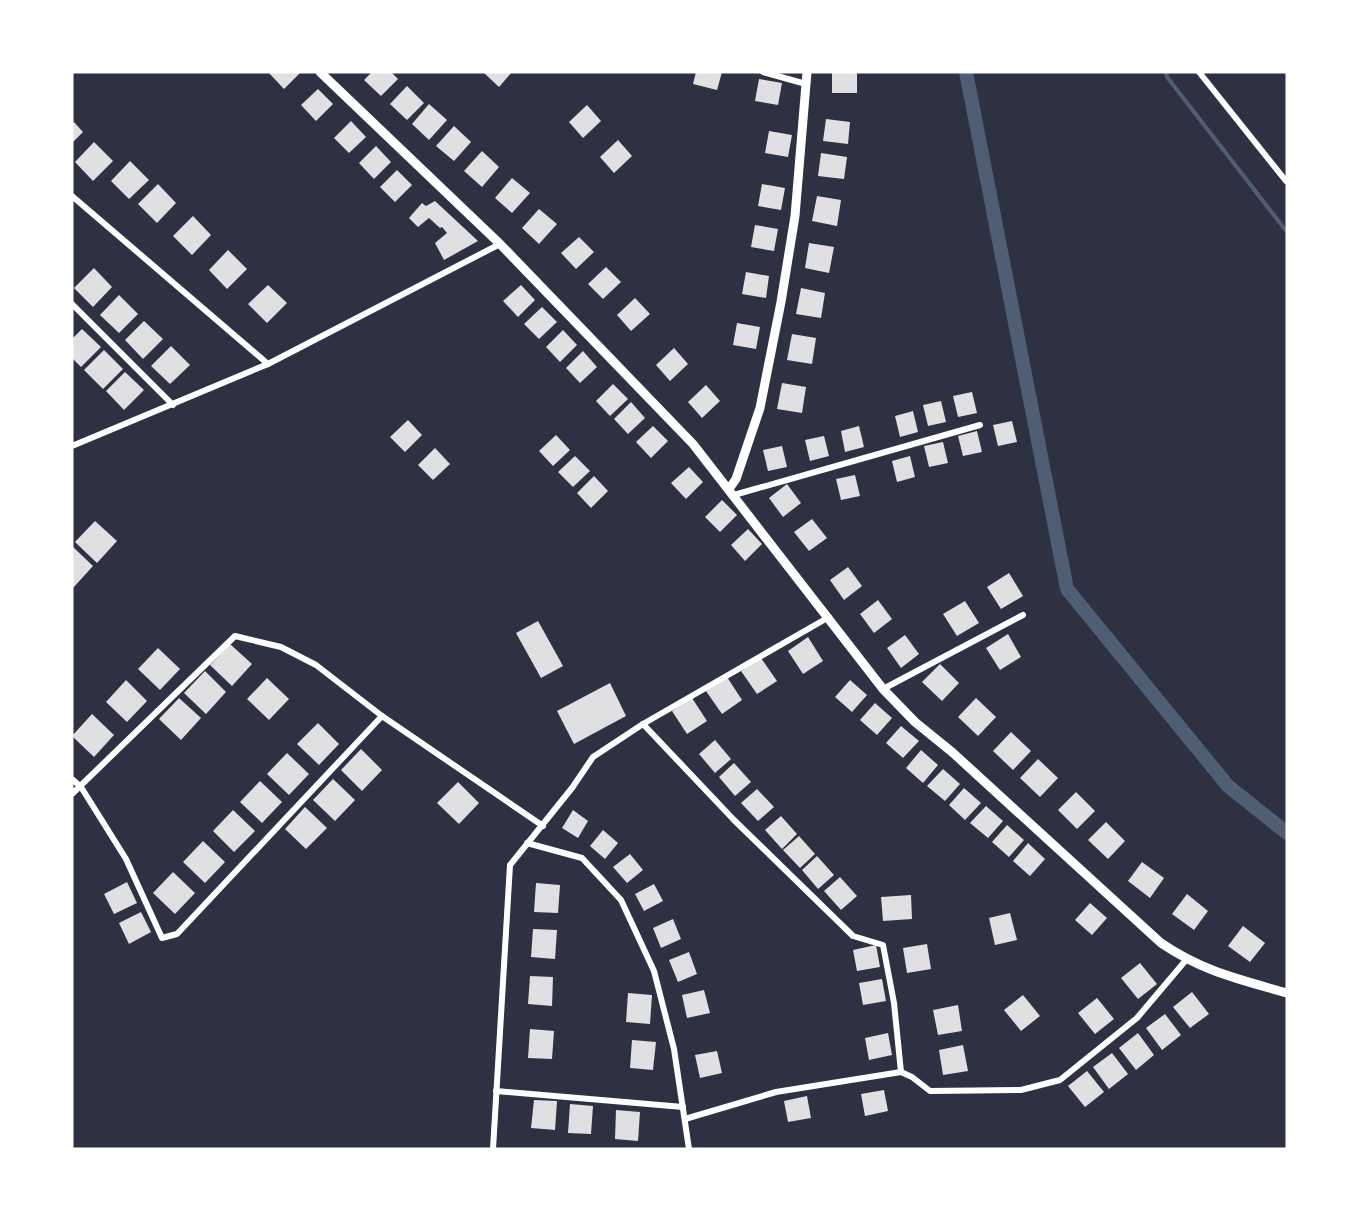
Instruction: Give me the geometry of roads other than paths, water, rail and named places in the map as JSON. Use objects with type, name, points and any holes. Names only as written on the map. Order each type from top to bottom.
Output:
[{"type":"main road","points":[[320,72],[500,244],[693,444],[884,688],[915,722],[952,752],[1161,943],[1186,960],[1219,974],[1287,993]]},
{"type":"main road","points":[[732,492],[760,408],[781,302],[795,216],[807,72]]},
{"type":"street","points":[[762,72],[806,84]]},
{"type":"street","points":[[1199,72],[1286,180]]},
{"type":"street","points":[[72,196],[268,364]]},
{"type":"street","points":[[72,446],[268,364],[500,244]]},
{"type":"street","points":[[72,304],[173,405]]},
{"type":"street","points":[[732,492],[980,425]]},
{"type":"street","points":[[884,688],[1023,615]]},
{"type":"street","points":[[493,1149],[510,865],[572,789],[593,757],[643,724],[829,617]]},
{"type":"street","points":[[72,794],[235,636],[281,647],[316,665],[382,716],[543,826]]},
{"type":"street","points":[[72,779],[81,787],[126,859],[162,938],[177,934],[382,716]]},
{"type":"street","points":[[643,724],[734,820],[853,936],[883,945],[894,1003],[901,1072]]},
{"type":"street","points":[[527,843],[582,858],[621,900],[654,971],[674,1049],[689,1149]]},
{"type":"street","points":[[685,1119],[776,1092],[901,1072],[912,1077],[930,1091],[1021,1090],[1060,1080],[1137,1018],[1186,960]]},
{"type":"street","points":[[496,1091],[683,1107]]},
{"type":"waterway","points":[[966,72],[1067,589],[1228,786],[1287,833]]},
{"type":"waterway","points":[[1166,72],[1167,77],[1287,232]]}]
